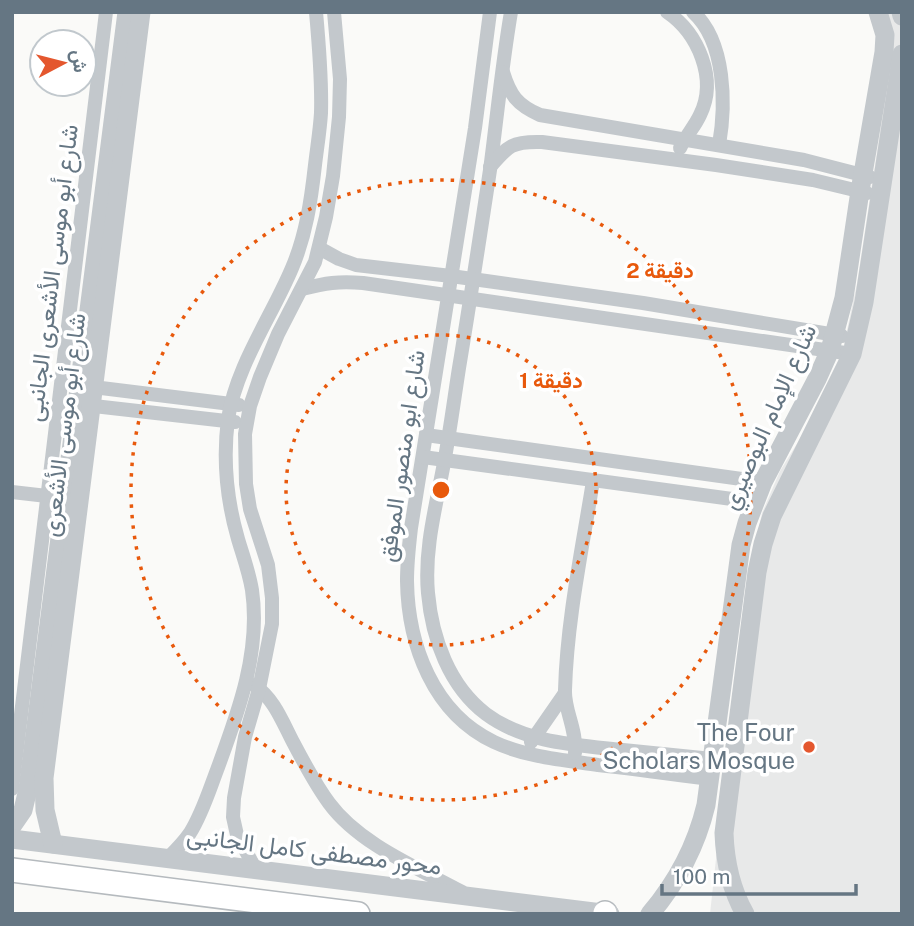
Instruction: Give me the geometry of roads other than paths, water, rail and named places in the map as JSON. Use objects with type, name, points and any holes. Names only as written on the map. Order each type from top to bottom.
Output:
[{"type":"main road","points":[[12,870],[358,914]]},
{"type":"street","name":"شارع أبو موسى الأشعرى الجانبى","points":[[12,789],[106,12]]},
{"type":"street","name":"شارع أبو موسى الأشعرى","points":[[53,844],[45,810],[44,778],[127,12]]},
{"type":"street","name":"شارع أبو موسى الأشعرى","points":[[12,826],[23,810],[28,789],[85,395],[124,194],[145,39],[141,12]]},
{"type":"street","points":[[170,858],[189,835],[207,795],[235,721],[252,647],[252,591],[238,537],[227,474],[228,421],[231,404],[255,344],[291,271],[307,223],[321,113],[316,12]]},
{"type":"street","points":[[255,868],[237,835],[233,817],[234,798],[243,743],[259,689],[272,624],[272,598],[268,565],[250,509],[246,484],[247,423],[250,406],[269,353],[315,262],[319,248],[333,176],[339,117],[340,79],[334,12]]},
{"type":"street","name":"شارع ابو منصور الموفق","points":[[491,12],[411,528],[407,582],[409,610],[417,649],[435,690],[448,706],[464,723],[494,742],[525,753],[574,761],[711,769]]},
{"type":"street","name":"شارع ابو منصور الموفق","points":[[511,12],[501,67],[474,279],[430,535],[427,571],[431,613],[439,646],[455,681],[469,698],[494,719],[533,737],[711,769]]},
{"type":"street","points":[[667,12],[690,34],[699,49],[706,76],[706,101],[701,114],[674,159]]},
{"type":"street","points":[[693,12],[711,40],[719,64],[723,91],[719,145]]},
{"type":"street","name":"شارع الإمام البوصيري","points":[[650,914],[687,861],[706,805],[737,567],[747,523],[763,482],[817,379],[833,342],[844,298],[884,51],[885,34],[878,12]]},
{"type":"street","name":"شارع الإمام البوصيري","points":[[745,914],[733,887],[726,861],[724,833],[757,572],[763,544],[783,490],[854,347],[864,302],[902,54]]},
{"type":"street","points":[[501,67],[512,95],[529,111],[540,115],[804,160],[881,189]]},
{"type":"street","points":[[475,128],[494,130]]},
{"type":"street","points":[[490,167],[511,146],[551,142],[813,180],[861,183]]},
{"type":"street","points":[[319,248],[356,265],[650,304],[854,347]]},
{"type":"street","points":[[302,289],[340,281],[470,300],[833,342]]},
{"type":"street","points":[[85,395],[250,406]]},
{"type":"street","points":[[85,395],[247,423]]},
{"type":"street","points":[[426,435],[763,482]]},
{"type":"street","points":[[423,457],[754,502]]},
{"type":"street","points":[[574,761],[576,745],[565,694],[569,634],[593,481]]},
{"type":"street","points":[[12,492],[47,496]]},
{"type":"street","points":[[246,680],[259,689],[274,707],[322,792],[346,821],[364,836],[404,861],[466,895]]},
{"type":"street","points":[[525,753],[533,737],[565,694]]},
{"type":"street","points":[[706,805],[727,806]]},
{"type":"street","name":"محور مصطفى كامل الجانبى","points":[[12,839],[606,913]]},
{"type":"place","name":"The Four Scholars Mosque","points":[[809,747]]}]
